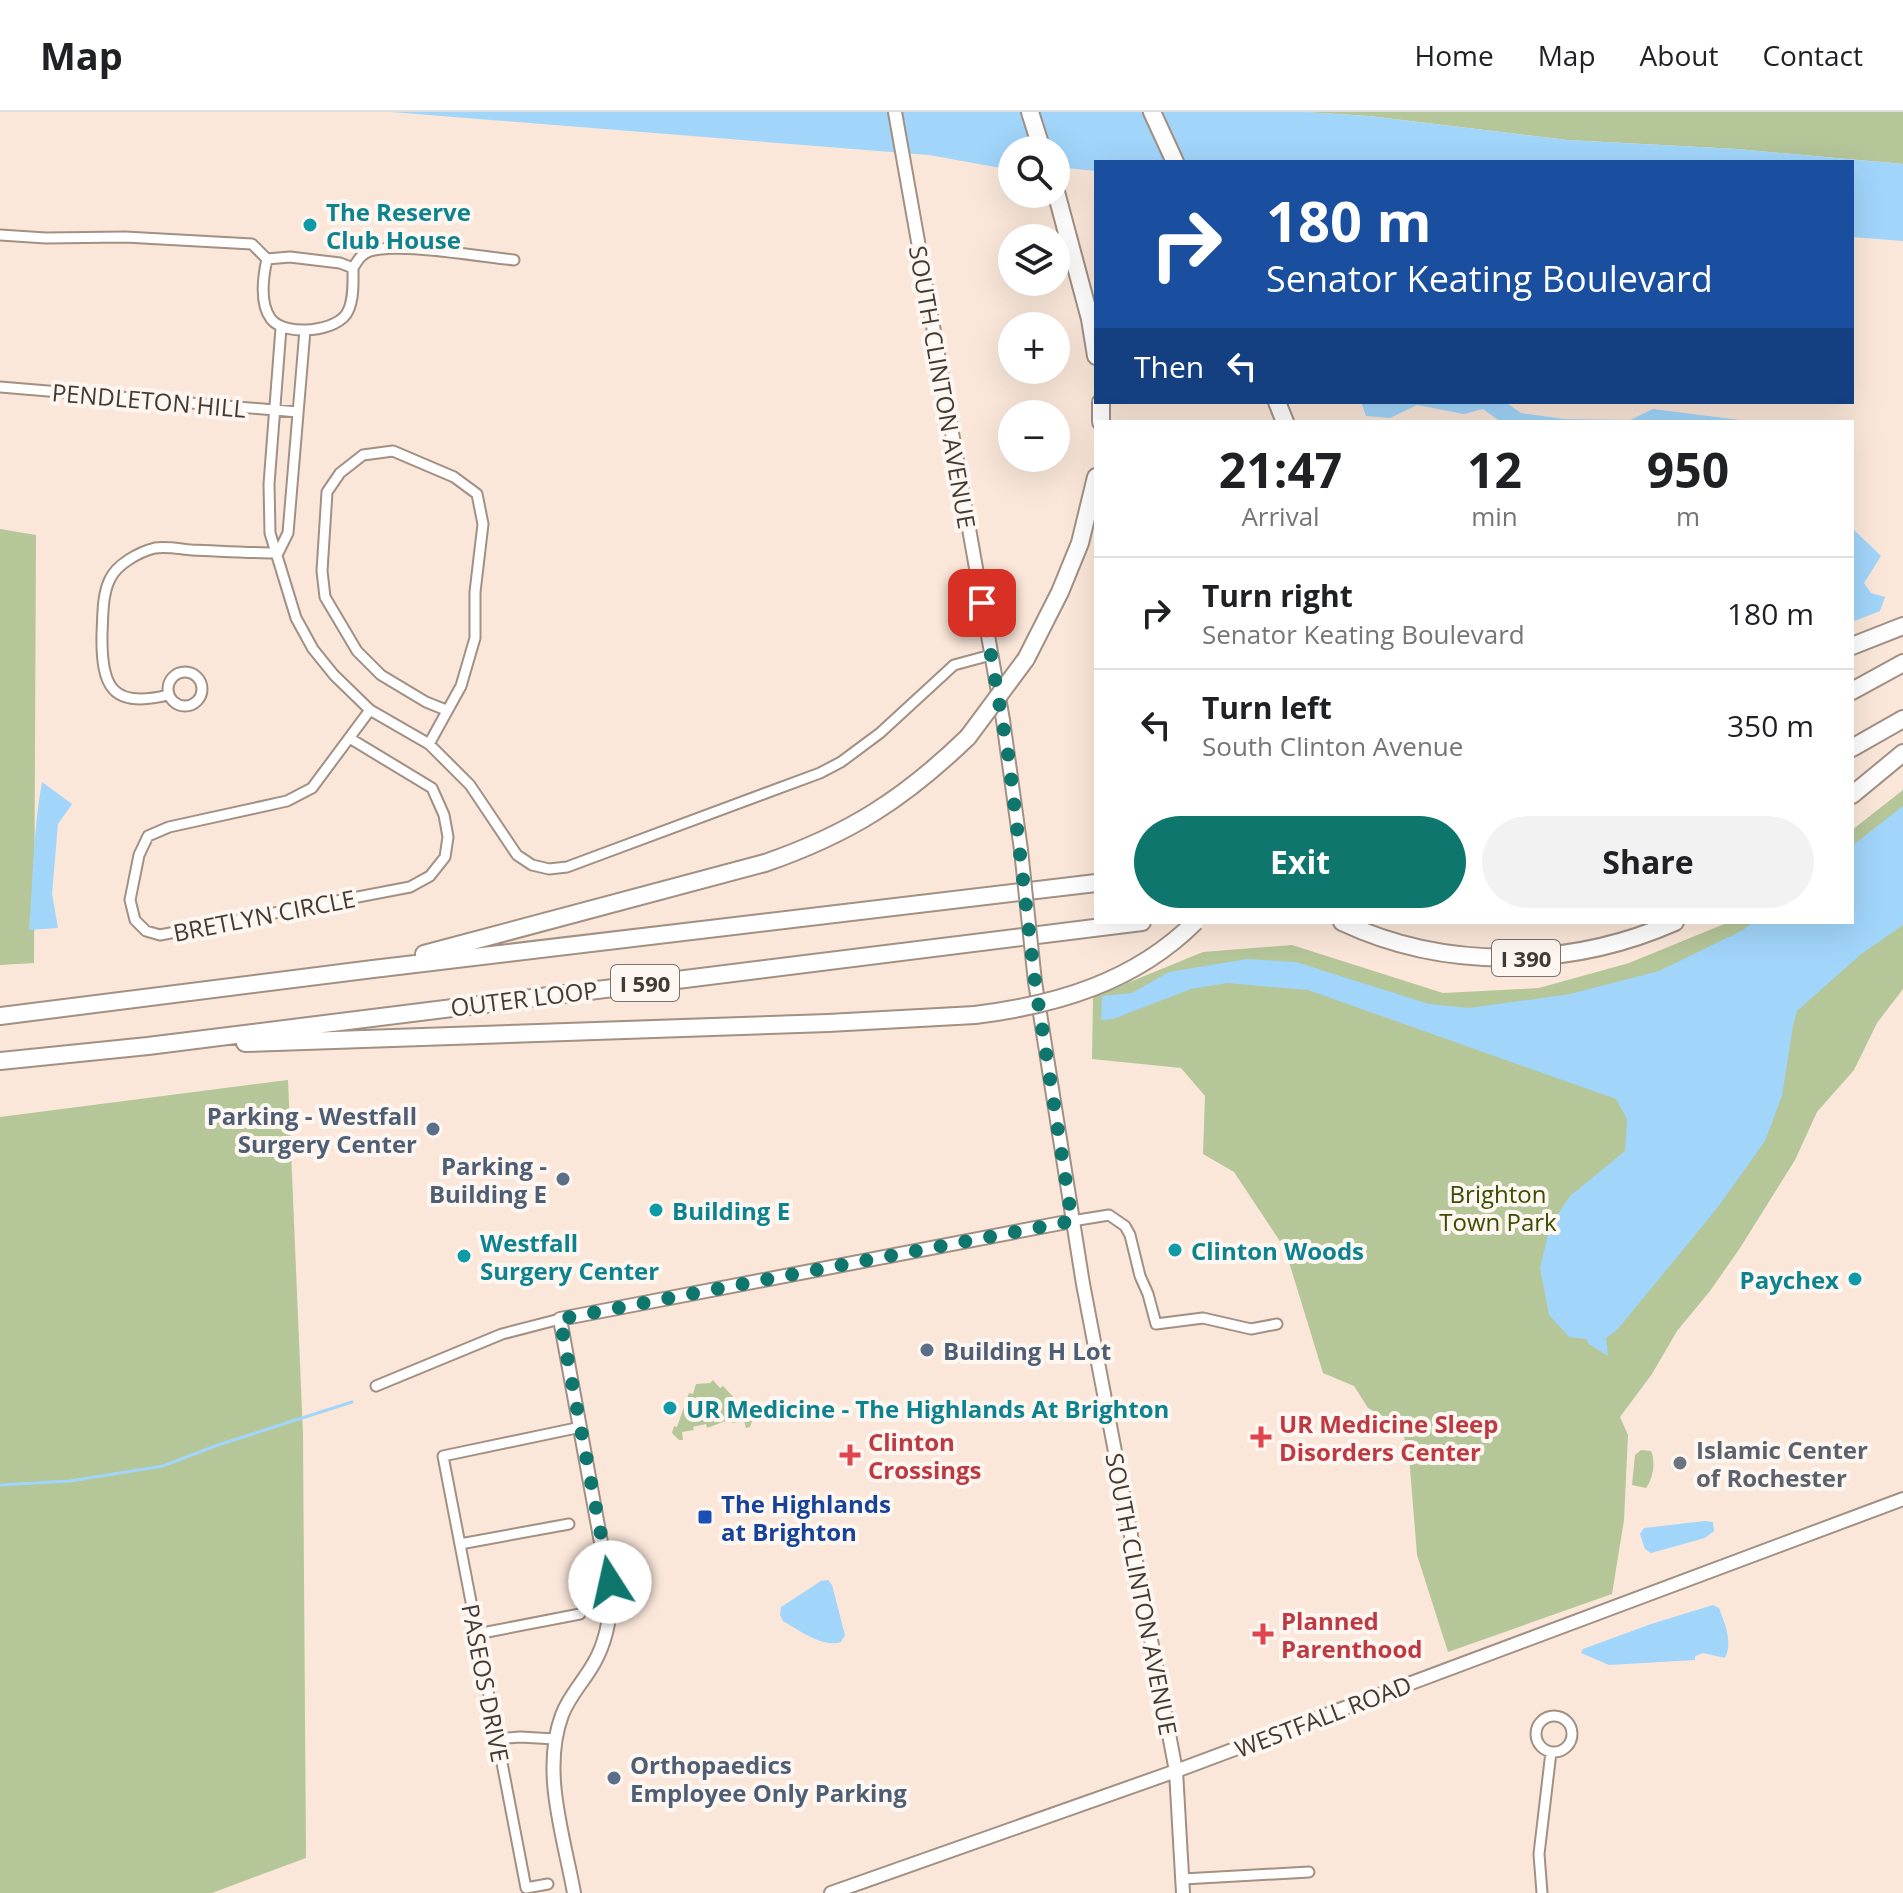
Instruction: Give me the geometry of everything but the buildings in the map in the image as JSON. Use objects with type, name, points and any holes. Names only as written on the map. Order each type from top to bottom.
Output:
[{"type":"highway","points":[[1030,112],[1038,136]]},
{"type":"highway","points":[[1152,112],[1174,160]]},
{"type":"highway","points":[[1061,208],[1094,344]]},
{"type":"highway","points":[[373,969],[765,863],[808,848],[885,807],[929,775],[968,737],[1026,659],[1060,592],[1080,543],[1094,485]]},
{"type":"highway","points":[[1854,645],[1903,626]]},
{"type":"highway","points":[[1854,690],[1903,663]]},
{"type":"highway","points":[[1854,747],[1903,719]]},
{"type":"highway","points":[[1854,793],[1903,753]]},
{"type":"highway","name":"OUTER LOOP","points":[[0,1016],[1094,883]]},
{"type":"highway","name":"OUTER LOOP","points":[[0,1061],[148,1046],[1126,924]]},
{"type":"highway","points":[[148,1046],[975,1015],[1028,1008],[1084,991],[1137,967],[1174,943],[1193,924]]},
{"type":"highway","name":"I 390","points":[[1348,924],[1412,946],[1449,953],[1525,958],[1601,947],[1669,924]]},
{"type":"street","name":"SOUTH CLINTON AVENUE","points":[[895,112],[991,655],[1021,850],[1035,982],[1072,1221],[1176,1771],[1183,1893]]},
{"type":"street","points":[[0,235],[125,237],[252,244],[267,259],[290,257],[340,263],[353,268]]},
{"type":"street","points":[[267,259],[264,295],[271,318],[281,328],[305,330],[326,327],[340,321],[348,312],[353,268],[360,256],[372,250],[396,248],[514,260]]},
{"type":"street","points":[[281,328],[269,484],[270,533],[296,618],[313,649],[334,675],[370,710],[429,744],[470,785],[517,855],[532,865],[549,869],[567,867],[820,773],[841,762],[880,733],[954,665],[991,655]]},
{"type":"street","points":[[278,553],[288,533],[305,330]]},
{"type":"street","name":"PENDLETON HILL","points":[[0,387],[298,412]]},
{"type":"street","points":[[429,744],[461,686],[475,638],[475,592],[483,524],[477,494],[454,477],[393,451],[363,455],[340,473],[327,492],[322,571],[325,597],[357,651],[381,675],[426,702],[446,710]]},
{"type":"street","points":[[168,695],[142,701],[125,697],[113,690],[106,678],[101,664],[103,606],[110,578],[125,563],[157,547],[278,553]]},
{"type":"street","name":"BRETLYN CIRCLE","points":[[351,739],[432,788],[444,815],[448,837],[445,857],[430,876],[410,887],[160,935],[146,931],[135,920],[130,900],[139,855],[148,836],[169,827],[287,801],[312,788],[370,710]]},
{"type":"street","points":[[376,1386],[528,1325],[1109,1215],[1125,1226],[1133,1243],[1156,1324],[1194,1318],[1251,1329],[1277,1324]]},
{"type":"street","points":[[560,1319],[610,1582],[610,1612],[602,1646],[564,1709],[555,1739],[554,1786],[574,1893]]},
{"type":"street","name":"PASEOS DRIVE","points":[[548,1884],[526,1888],[443,1456],[581,1427]]},
{"type":"street","name":"WESTFALL ROAD","points":[[831,1893],[1176,1771],[1903,1499]]},
{"type":"street","points":[[460,1544],[569,1524]]},
{"type":"street","points":[[477,1634],[580,1614]]},
{"type":"street","points":[[496,1739],[555,1739]]},
{"type":"street","points":[[1542,1893],[1539,1854],[1551,1752]]},
{"type":"street","points":[[1183,1879],[1309,1872]]},
{"type":"green space","points":[[1304,112],[1903,112],[1903,164],[1737,149],[1567,140],[1369,116]]},
{"type":"green space","points":[[0,529],[36,535],[34,963],[0,965]]},
{"type":"green space","name":"Brighton Town Park","points":[[1903,790],[1903,989],[1877,1023],[1854,1070],[1817,1112],[1795,1160],[1740,1248],[1677,1331],[1652,1374],[1620,1417],[1628,1435],[1624,1520],[1612,1594],[1448,1652],[1417,1555],[1409,1456],[1401,1426],[1368,1408],[1354,1386],[1323,1373],[1285,1249],[1234,1172],[1203,1154],[1205,1096],[1181,1068],[1092,1059],[1093,997],[1203,952],[1292,945],[1443,993],[1539,988],[1629,963],[1724,924],[1854,924],[1854,828]]},
{"type":"green space","points":[[288,1080],[303,1435],[306,1858],[212,1893],[0,1893],[0,1117]]},
{"type":"green space","points":[[713,1380],[720,1388],[723,1386],[753,1418],[750,1427],[746,1428],[744,1421],[732,1423],[731,1419],[707,1428],[706,1424],[693,1427],[694,1430],[682,1432],[683,1440],[679,1440],[672,1433],[689,1393],[693,1394],[696,1384]]},
{"type":"green space","points":[[1641,1450],[1651,1451],[1653,1460],[1652,1475],[1646,1488],[1632,1485],[1635,1455]]},
{"type":"water","points":[[392,112],[1304,112],[1369,116],[1567,140],[1737,149],[1903,164],[1903,241],[1854,237],[1854,160],[1094,160],[1094,171],[1070,168],[1070,136],[998,136],[998,167],[929,155]]},
{"type":"water","points":[[1362,404],[1508,404],[1521,413],[1564,419],[1630,420],[1498,420],[1483,409],[1464,414],[1417,405],[1390,418],[1366,416]]},
{"type":"water","points":[[1653,409],[1740,420],[1630,420]]},
{"type":"water","points":[[1854,530],[1881,556],[1864,583],[1871,593],[1885,597],[1880,611],[1854,621]]},
{"type":"water","points":[[42,782],[72,804],[58,824],[52,894],[58,928],[29,930],[35,837]]},
{"type":"water","points":[[1903,806],[1903,925],[1860,955],[1797,1011],[1782,1096],[1765,1141],[1718,1207],[1617,1330],[1606,1338],[1608,1356],[1586,1339],[1569,1337],[1549,1315],[1540,1268],[1550,1226],[1570,1196],[1625,1151],[1627,1119],[1616,1099],[1308,990],[1227,983],[1191,989],[1113,1019],[1101,1020],[1102,996],[1132,993],[1169,972],[1247,959],[1296,962],[1429,1004],[1469,1008],[1570,994],[1659,971],[1750,924],[1854,924],[1854,844]]},
{"type":"water","points":[[1713,1522],[1714,1531],[1705,1538],[1651,1553],[1645,1549],[1640,1534],[1644,1528]]},
{"type":"water","points":[[828,1580],[845,1635],[841,1642],[826,1643],[811,1637],[783,1621],[780,1615],[781,1607],[821,1581]]},
{"type":"water","points":[[1713,1605],[1719,1608],[1727,1633],[1725,1658],[1703,1653],[1695,1656],[1695,1660],[1609,1665],[1581,1653],[1583,1649],[1651,1624]]},
{"type":"waterway","points":[[0,1485],[70,1481],[163,1466],[352,1402]]},
{"type":"place","name":"The Reserve Club House","points":[[310,225]]},
{"type":"place","name":"Parking - Westfall Surgery Center","points":[[433,1129]]},
{"type":"place","name":"Parking - Building E","points":[[563,1179]]},
{"type":"place","name":"Building E","points":[[656,1210]]},
{"type":"place","name":"Clinton Woods","points":[[1175,1250]]},
{"type":"place","name":"Westfall Surgery Center","points":[[464,1256]]},
{"type":"place","name":"Paychex","points":[[1855,1279]]},
{"type":"place","name":"Building H Lot","points":[[927,1350]]},
{"type":"place","name":"UR Medicine - The Highlands At Brighton","points":[[670,1408]]},
{"type":"place","name":"UR Medicine Sleep Disorders Center","points":[[1261,1437]]},
{"type":"place","name":"Clinton Crossings","points":[[850,1455]]},
{"type":"place","name":"Islamic Center of Rochester","points":[[1680,1463]]},
{"type":"place","name":"The Highlands at Brighton","points":[[705,1517]]},
{"type":"place","name":"Planned Parenthood","points":[[1263,1634]]},
{"type":"place","name":"Orthopaedics Employee Only Parking","points":[[614,1778]]},
{"type":"route","points":[[610,1582],[560,1319],[1072,1221],[1035,982],[1015,799],[982,603]]}]
